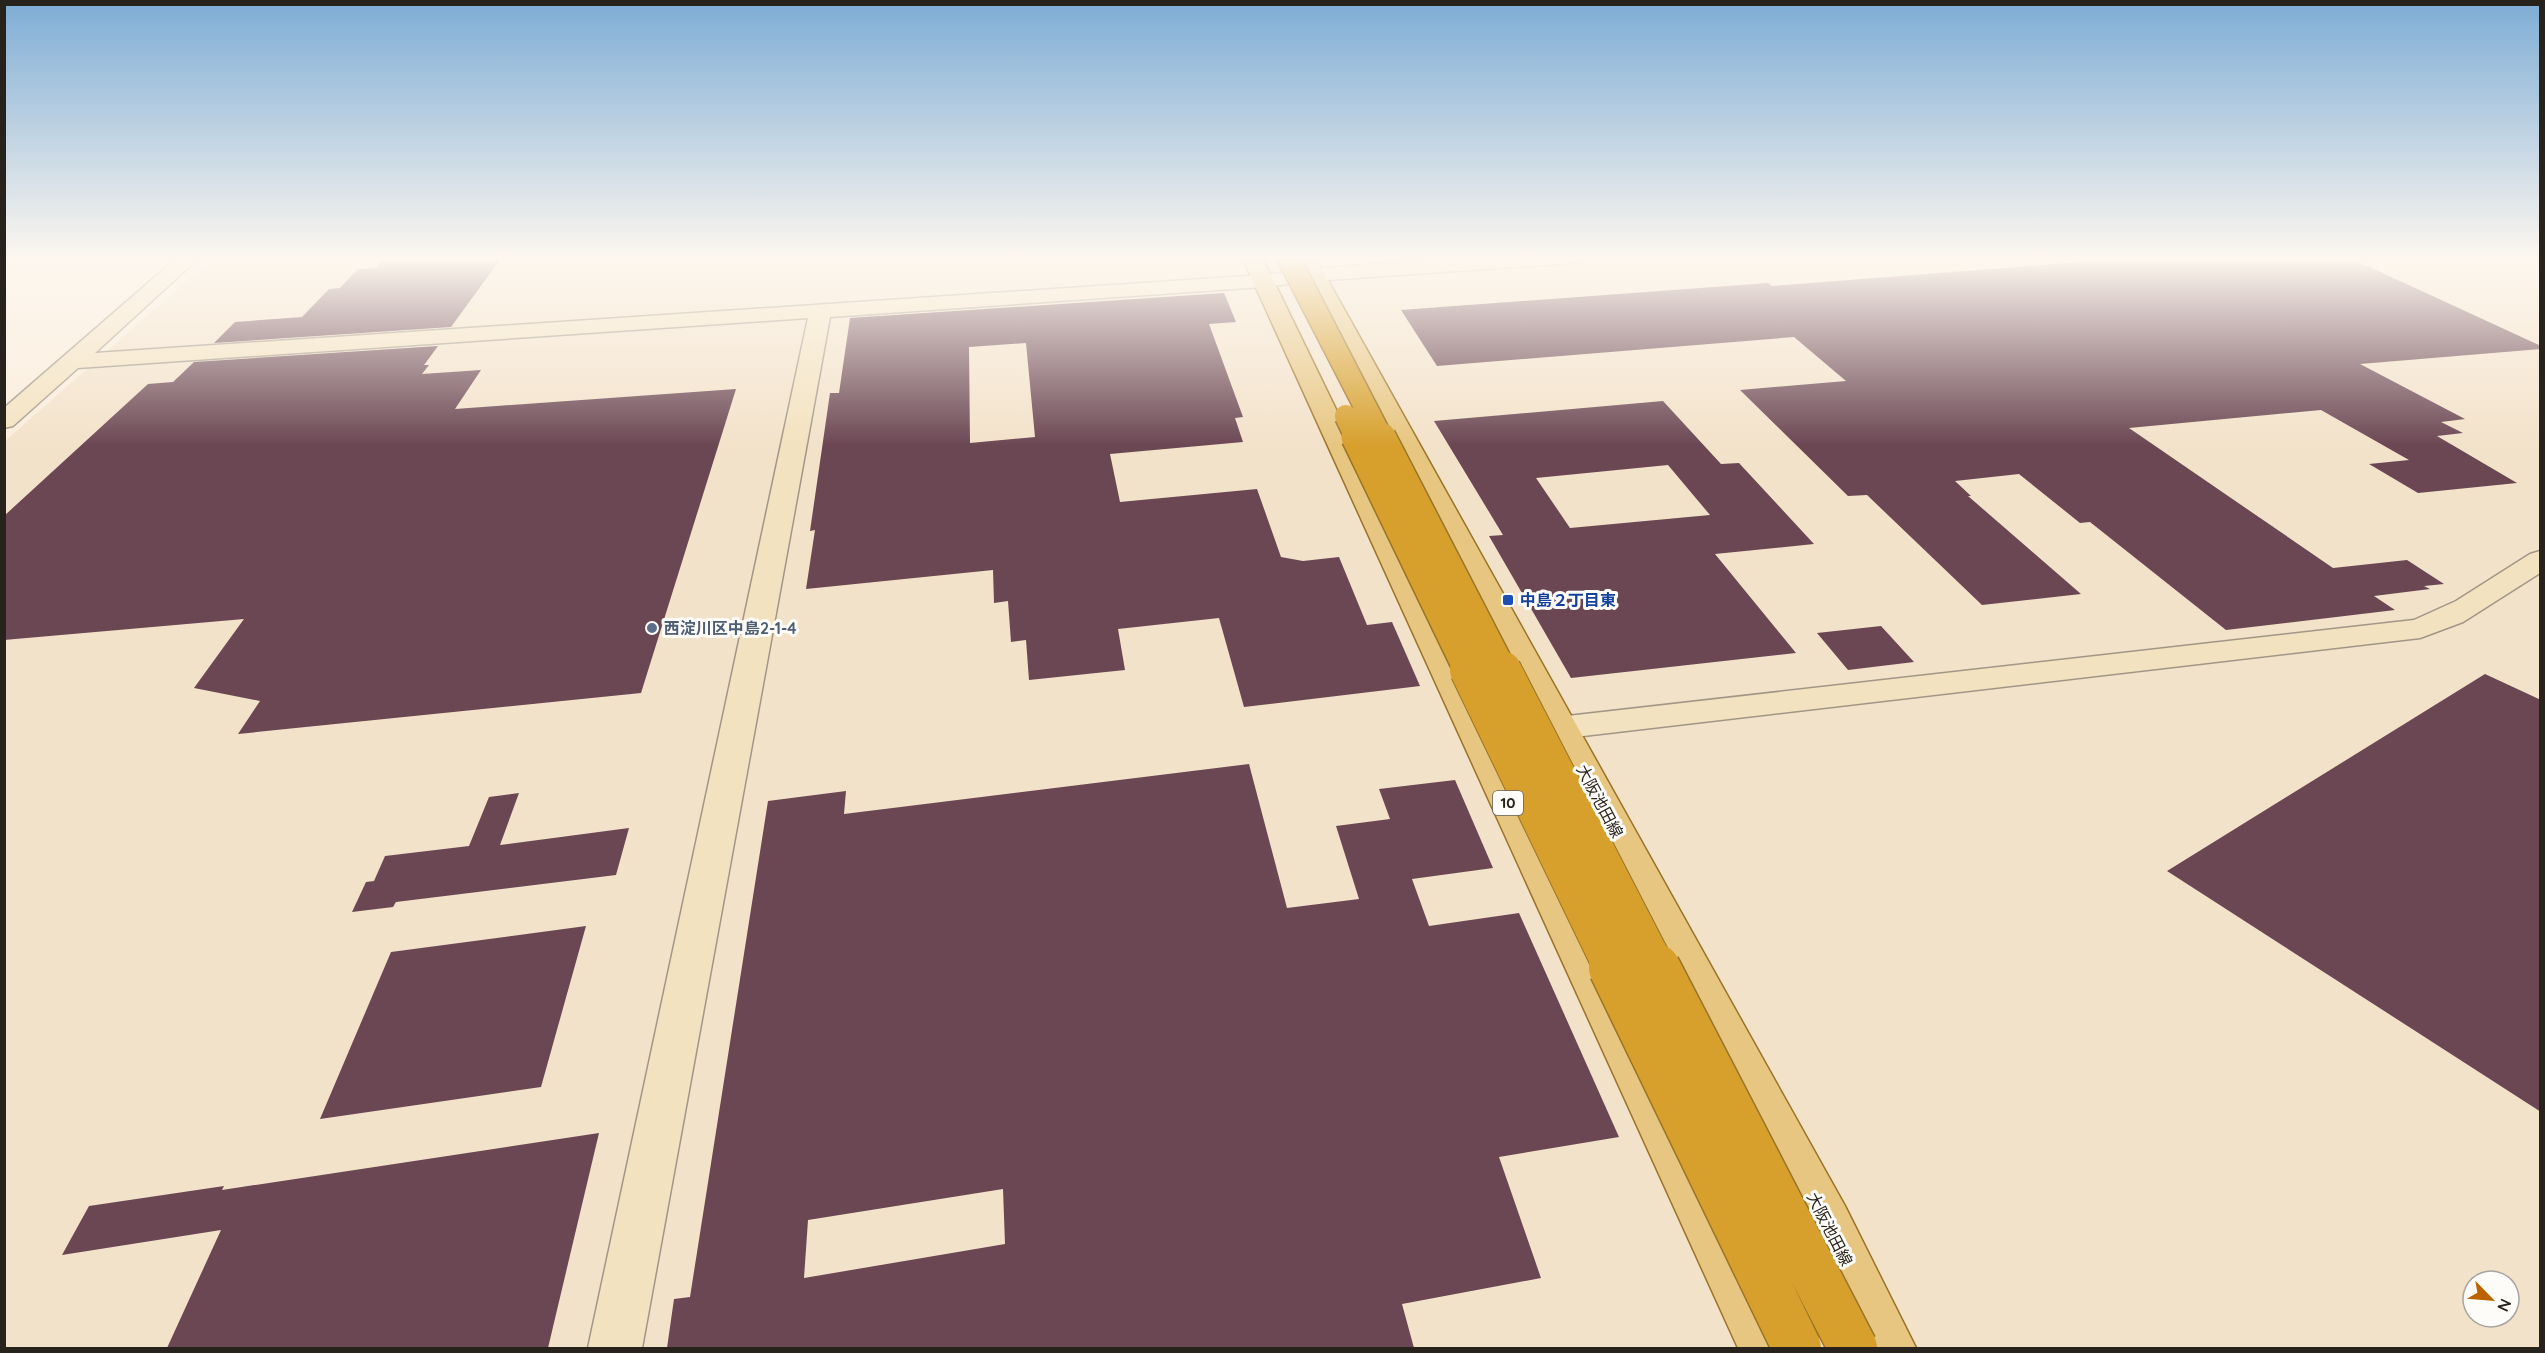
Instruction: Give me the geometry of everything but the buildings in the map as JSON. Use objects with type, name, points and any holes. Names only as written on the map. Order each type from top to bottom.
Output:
[{"type":"highway","points":[[1308,320],[1479,688],[1797,1348]]},
{"type":"highway","points":[[1312,320],[1853,1348]]},
{"type":"main road","name":"10","points":[[1305,320],[1477,737],[1765,1348]]},
{"type":"main road","name":"大阪池田線","points":[[1316,320],[1560,728],[1827,1222],[1889,1348]]},
{"type":"street","points":[[4,421],[120,320]]},
{"type":"street","points":[[74,361],[684,320]]},
{"type":"street","points":[[615,1348],[818,320]]},
{"type":"street","points":[[1477,737],[2420,629],[2463,610],[2541,560]]},
{"type":"shaded area","points":[[142,320],[2540,320],[2540,1348],[5,1348],[4,442]]},
{"type":"place","name":"中島２丁目東","points":[[1508,600]]},
{"type":"place","name":"西淀川区中島2-1-4","points":[[652,628]]}]
